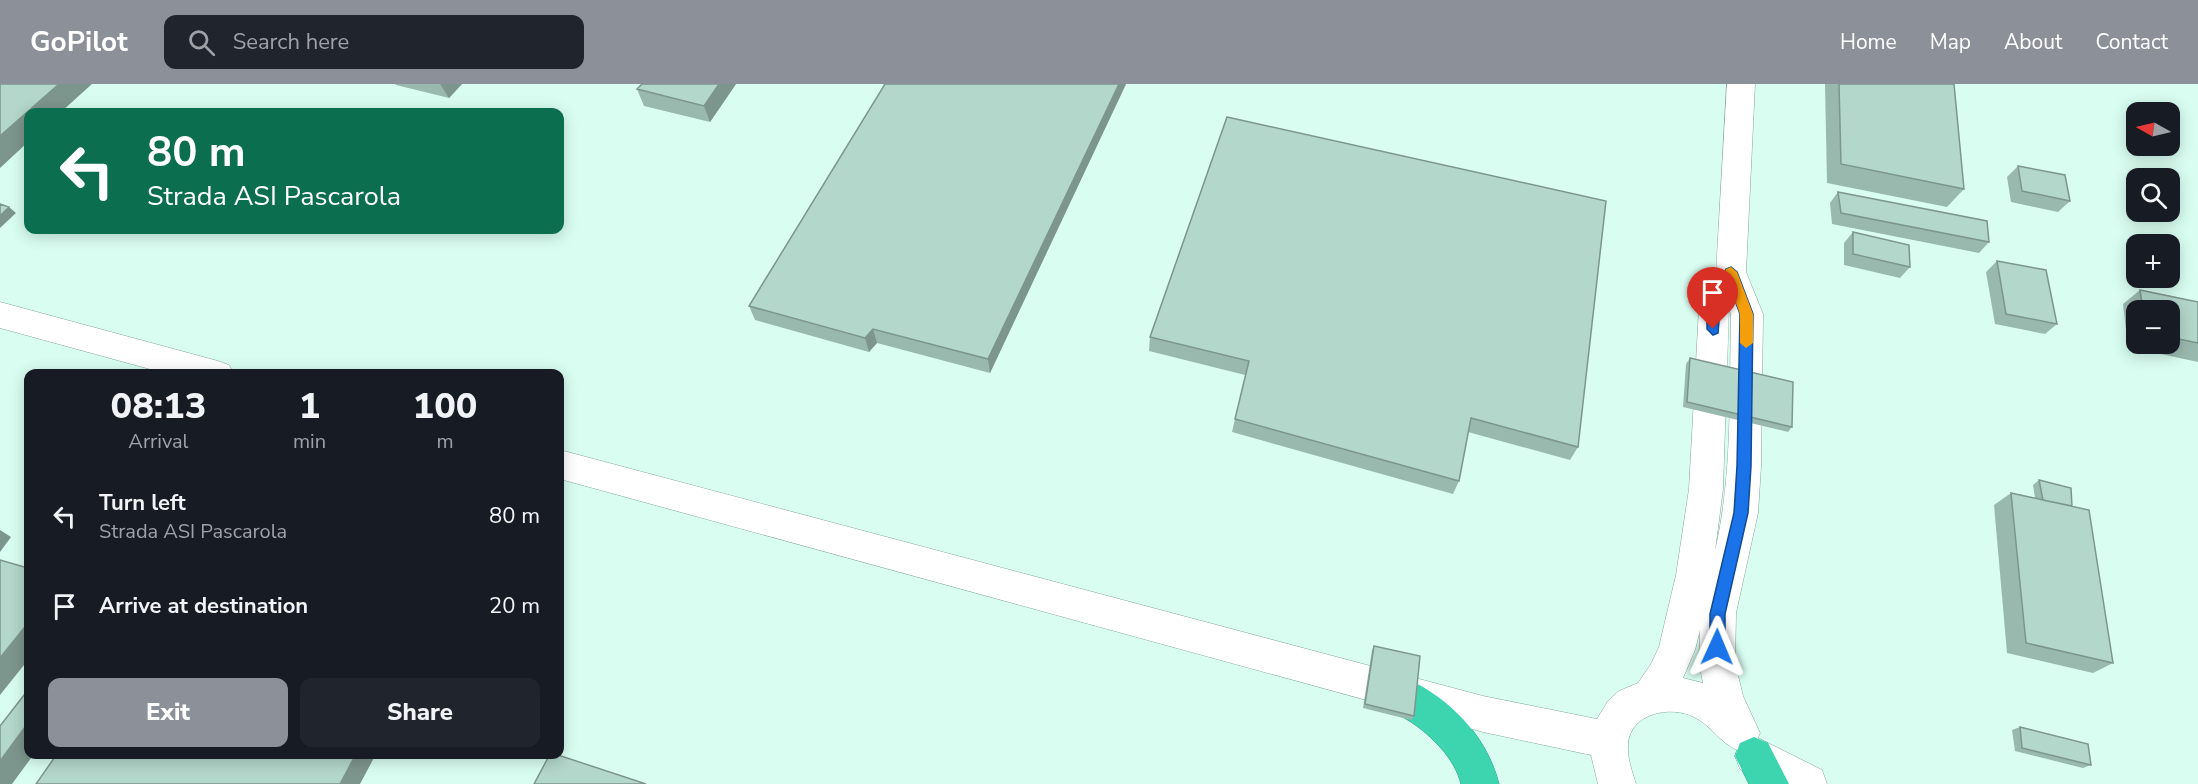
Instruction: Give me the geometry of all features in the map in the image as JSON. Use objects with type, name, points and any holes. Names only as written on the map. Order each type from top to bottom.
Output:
[{"type":"highway","points":[[1392,690],[1426,710],[1456,735],[1479,775],[1480,784]]},
{"type":"street","points":[[1651,695],[1664,677],[1677,650],[1694,574],[1706,489],[1714,308],[1731,272],[1741,84]]},
{"type":"street","points":[[1731,272],[1747,314],[1744,466],[1741,513],[1718,614],[1717,663],[1725,698],[1756,764]]},
{"type":"street","points":[[0,315],[200,369]]},
{"type":"street","points":[[564,466],[1483,714],[1609,740]]},
{"type":"street","points":[[1617,784],[1610,762],[1609,740],[1616,719],[1630,704],[1651,695],[1674,694],[1699,700],[1722,714],[1756,764],[1808,784]]},
{"type":"building","points":[[0,84],[59,84],[32,108],[24,108],[24,115],[0,136]]},
{"type":"building","points":[[642,84],[719,84],[704,106],[637,89]]},
{"type":"building","points":[[885,84],[1119,84],[988,359],[873,329],[865,338],[749,306]]},
{"type":"building","points":[[1839,84],[1954,84],[1964,189],[1841,164]]},
{"type":"building","points":[[1227,117],[1606,201],[1578,447],[1471,418],[1459,481],[1235,419],[1249,361],[1150,337]]},
{"type":"building","points":[[2018,166],[2065,175],[2070,201],[2022,191]]},
{"type":"building","points":[[1838,192],[1987,221],[1989,242],[1841,213]]},
{"type":"building","points":[[0,204],[9,207],[0,216]]},
{"type":"building","points":[[1853,232],[1909,245],[1910,267],[1853,254]]},
{"type":"building","points":[[1997,261],[2046,270],[2057,324],[2006,314]]},
{"type":"building","points":[[2140,290],[2198,302],[2198,343],[2180,339],[2180,300],[2142,300]]},
{"type":"building","points":[[1690,358],[1793,382],[1792,427],[1687,402]]},
{"type":"building","points":[[2039,480],[2071,488],[2072,506],[2043,500]]},
{"type":"building","points":[[2011,493],[2089,510],[2113,663],[2026,643]]},
{"type":"building","points":[[0,560],[24,567],[24,628],[0,658]]},
{"type":"building","points":[[1374,646],[1420,656],[1414,716],[1365,704]]},
{"type":"building","points":[[24,695],[24,728],[0,761],[0,726]]},
{"type":"building","points":[[2020,727],[2088,744],[2091,765],[2022,748]]},
{"type":"building","points":[[564,757],[646,784],[534,784],[547,759],[564,759]]},
{"type":"building","points":[[54,759],[353,759],[340,784],[36,784]]},
{"type":"slow traffic","points":[[1724,286],[1731,272],[1747,314],[1746,343]]},
{"type":"route","points":[[1713,329],[1714,308],[1731,272],[1747,314],[1744,466],[1741,513],[1718,614],[1717,647]]}]
